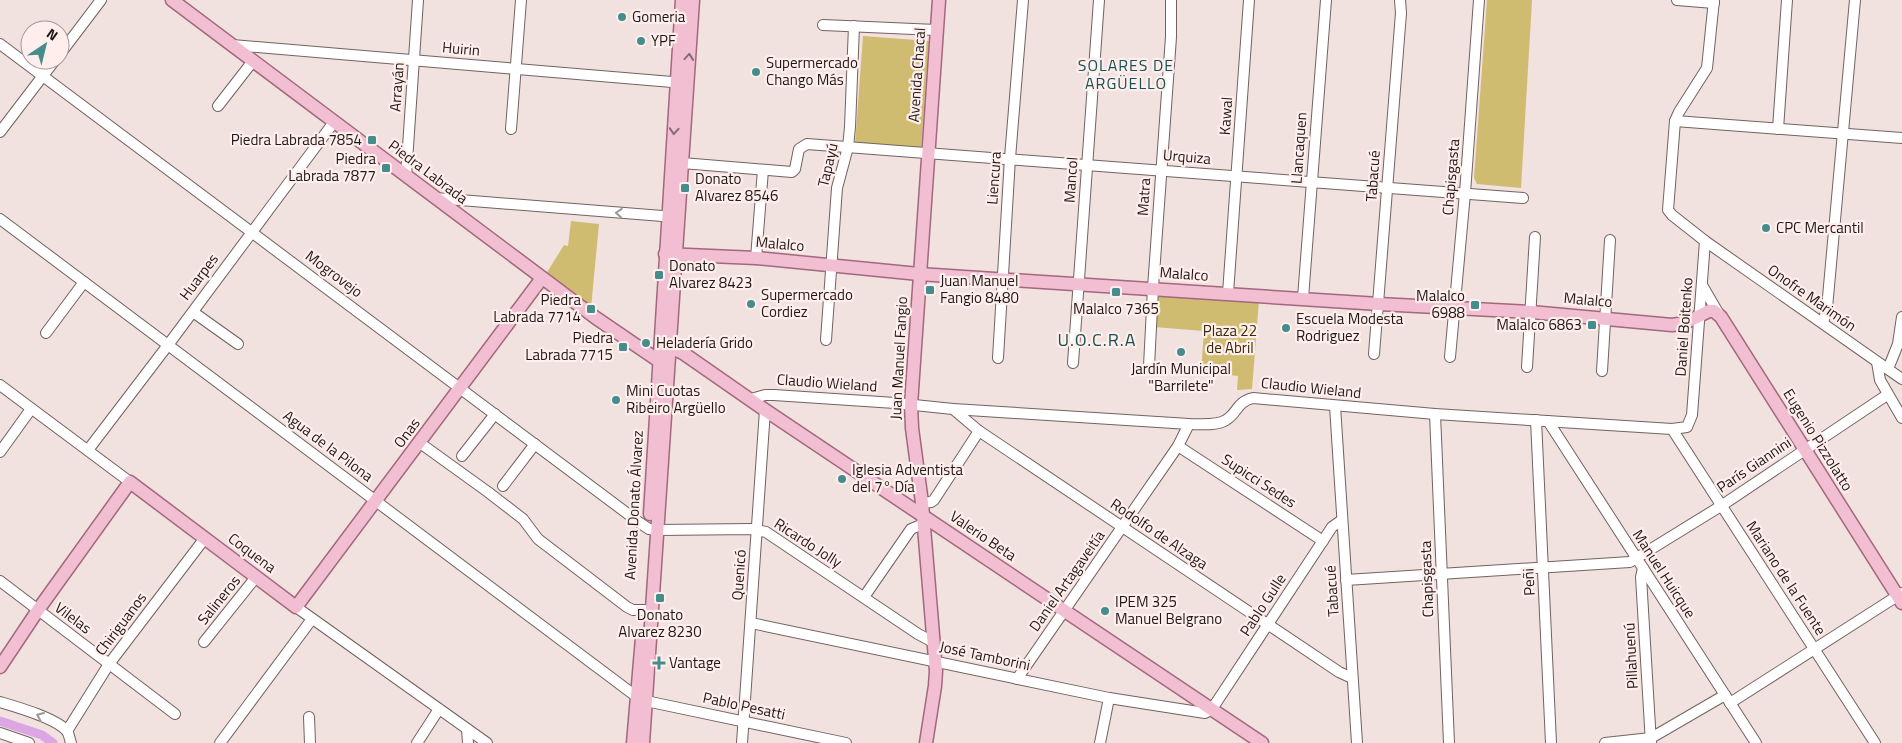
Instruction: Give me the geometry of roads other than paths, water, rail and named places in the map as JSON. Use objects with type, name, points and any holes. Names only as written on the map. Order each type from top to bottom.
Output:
[{"type":"main road","name":"Piedra Labrada","points":[[172,0],[596,318],[664,354]]},
{"type":"main road","name":"Avenida Donato Álvarez","points":[[682,0],[686,30]]},
{"type":"main road","name":"Avenida Donato Álvarez","points":[[633,743],[641,699],[686,30],[694,0]]},
{"type":"main road","name":"Avenida Chacal","points":[[927,153],[939,0]]},
{"type":"main road","name":"Avenida Donato Álvarez","points":[[673,217],[682,164],[682,83]]},
{"type":"main road","name":"Juan Manuel Fangio","points":[[926,743],[936,686],[935,661],[911,404],[927,153]]},
{"type":"main road","name":"Malalco","points":[[671,254],[756,258],[919,274],[1531,312],[1672,324],[1685,323],[1699,318]]},
{"type":"main road","name":"Onas","points":[[296,607],[420,444],[542,278]]},
{"type":"main road","points":[[1699,318],[1709,311],[1714,311],[1721,317]]},
{"type":"main road","name":"Eugenio Pizzolatto","points":[[1721,317],[1804,450],[1900,597]]},
{"type":"main road","name":"Valerio Beta","points":[[664,354],[683,353],[1262,743]]},
{"type":"main road","points":[[0,667],[38,610],[130,482]]},
{"type":"main road","name":"Coquena","points":[[130,482],[296,607]]},
{"type":"main road","name":"Avenida Donato Álvarez","points":[[643,743],[641,699],[644,610],[653,529]]},
{"type":"street","points":[[70,41],[101,0]]},
{"type":"street","name":"Arrayán","points":[[406,176],[418,0]]},
{"type":"street","points":[[511,130],[521,0]]},
{"type":"street","name":"Liencura","points":[[998,358],[1010,158],[1023,0]]},
{"type":"street","name":"Mancol","points":[[1073,362],[1099,0]]},
{"type":"street","name":"Matra","points":[[1149,366],[1152,288],[1171,37],[1171,0]]},
{"type":"street","name":"Kawal","points":[[1228,293],[1249,0]]},
{"type":"street","name":"Llancaquen","points":[[1303,298],[1326,0]]},
{"type":"street","name":"Tabacué","points":[[1374,354],[1401,13],[1400,0]]},
{"type":"street","name":"Chapisgasta","points":[[1450,357],[1465,193],[1479,0]]},
{"type":"street","points":[[1677,0],[1714,1],[1706,68],[1675,121],[1902,138]]},
{"type":"street","points":[[1778,129],[1787,0]]},
{"type":"street","points":[[1823,323],[1827,308],[1855,0]]},
{"type":"street","points":[[822,25],[936,30]]},
{"type":"street","name":"Tapayú","points":[[826,340],[837,188],[848,147],[854,26]]},
{"type":"street","name":"Mogrovejo","points":[[0,44],[640,523],[653,529]]},
{"type":"street","name":"Huirin","points":[[232,45],[682,83]]},
{"type":"street","points":[[218,106],[253,61]]},
{"type":"street","points":[[0,132],[48,70]]},
{"type":"street","name":"Onofre Marimón","points":[[1675,121],[1668,204],[1668,210],[1672,215],[1705,241],[1902,380]]},
{"type":"street","name":"Huarpes","points":[[88,450],[334,122]]},
{"type":"street","name":"Urquiza","points":[[763,170],[792,172],[795,169],[799,149],[804,144],[1523,198]]},
{"type":"street","points":[[682,164],[763,170],[756,258]]},
{"type":"street","points":[[435,198],[673,217]]},
{"type":"street","name":"Agua de la Pilona","points":[[0,219],[641,699]]},
{"type":"street","points":[[1527,367],[1535,237]]},
{"type":"street","points":[[1602,371],[1610,240]]},
{"type":"street","name":"Daniel Boitenko","points":[[1672,429],[1688,427],[1692,415],[1705,241]]},
{"type":"street","points":[[46,333],[84,282]]},
{"type":"street","points":[[1702,285],[1721,317]]},
{"type":"street","points":[[193,312],[238,344]]},
{"type":"street","points":[[1888,369],[1898,344],[1902,318]]},
{"type":"street","points":[[1877,362],[1880,380],[1902,418]]},
{"type":"street","name":"Coquena","points":[[0,385],[130,482]]},
{"type":"street","name":"Claudio Wieland","points":[[751,400],[764,394],[774,394],[953,409],[1190,424],[1220,423],[1230,417],[1240,403],[1252,398],[1435,414],[1672,429]]},
{"type":"street","name":"París Giannini","points":[[1640,564],[1721,506],[1887,395]]},
{"type":"street","name":"Tabacué","points":[[1335,406],[1356,743]]},
{"type":"street","points":[[0,452],[31,409]]},
{"type":"street","name":"Rodolfo de Alzaga","points":[[953,409],[979,431],[1268,625],[1339,672],[1352,678]]},
{"type":"street","name":"Quenicó","points":[[742,743],[765,410]]},
{"type":"street","points":[[462,456],[495,414]]},
{"type":"street","name":"Chapisgasta","points":[[1435,414],[1449,743]]},
{"type":"street","name":"Peñi","points":[[1536,420],[1551,743]]},
{"type":"street","name":"Manuel Huicque","points":[[1548,421],[1756,743]]},
{"type":"street","name":"Daniel Artagaveitía","points":[[1017,679],[1178,446],[1190,424]]},
{"type":"street","name":"Mariano de la Fuente","points":[[1672,429],[1874,743]]},
{"type":"street","points":[[864,597],[910,529],[934,500],[979,431]]},
{"type":"street","points":[[420,444],[523,519],[530,525],[538,539],[627,607],[633,610],[644,610]]},
{"type":"street","points":[[503,486],[535,444]]},
{"type":"street","name":"Supicci Sedes","points":[[1178,446],[1323,541]]},
{"type":"street","name":"Pablo Gulle","points":[[1212,709],[1332,527],[1342,520]]},
{"type":"street","name":"Ricardo Jolly","points":[[653,529],[757,529],[766,532],[918,634],[933,642]]},
{"type":"street","name":"Chiriguanos","points":[[66,732],[108,664],[205,538]]},
{"type":"street","points":[[1346,580],[1630,562],[1640,564]]},
{"type":"street","name":"Pillahuenú","points":[[1640,564],[1651,740]]},
{"type":"street","name":"Salineros","points":[[204,642],[256,577]]},
{"type":"street","name":"Vilelas","points":[[0,582],[175,714]]},
{"type":"street","points":[[1605,743],[1651,740],[1727,699],[1900,597]]},
{"type":"street","name":"Coquena","points":[[296,607],[487,743]]},
{"type":"street","points":[[220,743],[312,619]]},
{"type":"street","name":"José Tamborini","points":[[751,622],[1109,698],[1200,713],[1206,713],[1212,709]]},
{"type":"street","points":[[1100,743],[1109,698]]},
{"type":"street","name":"Pablo Pesatti","points":[[641,699],[846,743]]},
{"type":"street","points":[[0,702],[42,716],[66,732],[71,743]]},
{"type":"street","points":[[417,743],[439,709]]},
{"type":"street","points":[[309,717],[310,743]]},
{"type":"street","points":[[468,729],[468,743]]},
{"type":"street","points":[[0,733],[28,743]]},
{"type":"waterway","points":[[0,721],[42,735],[53,743]]},
{"type":"place","name":"Gomeria","points":[[622,17]]},
{"type":"place","name":"YPF","points":[[641,41]]},
{"type":"place","name":"Supermercado Chango Más","points":[[756,72]]},
{"type":"place","name":"Piedra Labrada 7854","points":[[372,140]]},
{"type":"place","name":"Piedra Labrada 7877","points":[[386,168]]},
{"type":"place","name":"Donato Alvarez 8546","points":[[685,188]]},
{"type":"place","name":"CPC Mercantil","points":[[1766,228]]},
{"type":"place","name":"Donato Alvarez 8423","points":[[659,275]]},
{"type":"place","name":"Juan Manuel Fangio 8480","points":[[930,290]]},
{"type":"place","name":"Malalco 7365","points":[[1116,292]]},
{"type":"place","name":"Supermercado Cordiez","points":[[751,304]]},
{"type":"place","name":"Malalco 6988","points":[[1475,305]]},
{"type":"place","name":"Piedra Labrada 7714","points":[[591,309]]},
{"type":"place","name":"Malalco 6863","points":[[1592,325]]},
{"type":"place","name":"Escuela Modesta Rodriguez","points":[[1286,328]]},
{"type":"place","name":"Heladería Grido","points":[[646,343]]},
{"type":"place","name":"Piedra Labrada 7715","points":[[623,347]]},
{"type":"place","name":"Jardín Municipal \"Barrilete\"","points":[[1181,352]]},
{"type":"place","name":"Mini Cuotas Ribeiro Argüello","points":[[616,400]]},
{"type":"place","name":"Iglesia Adventista del 7° Día","points":[[842,479]]},
{"type":"place","name":"Donato Alvarez 8230","points":[[660,598]]},
{"type":"place","name":"IPEM 325 Manuel Belgrano","points":[[1105,611]]},
{"type":"place","name":"Vantage","points":[[659,663]]},
{"type":"district","name":"SOLARES DE ARGÜELLO","points":[[1126,74]]},
{"type":"district","name":"U.O.C.R.A","points":[[1097,340]]},
{"type":"park label","name":"Plaza 22 de Abril","points":[[1230,340]]}]
